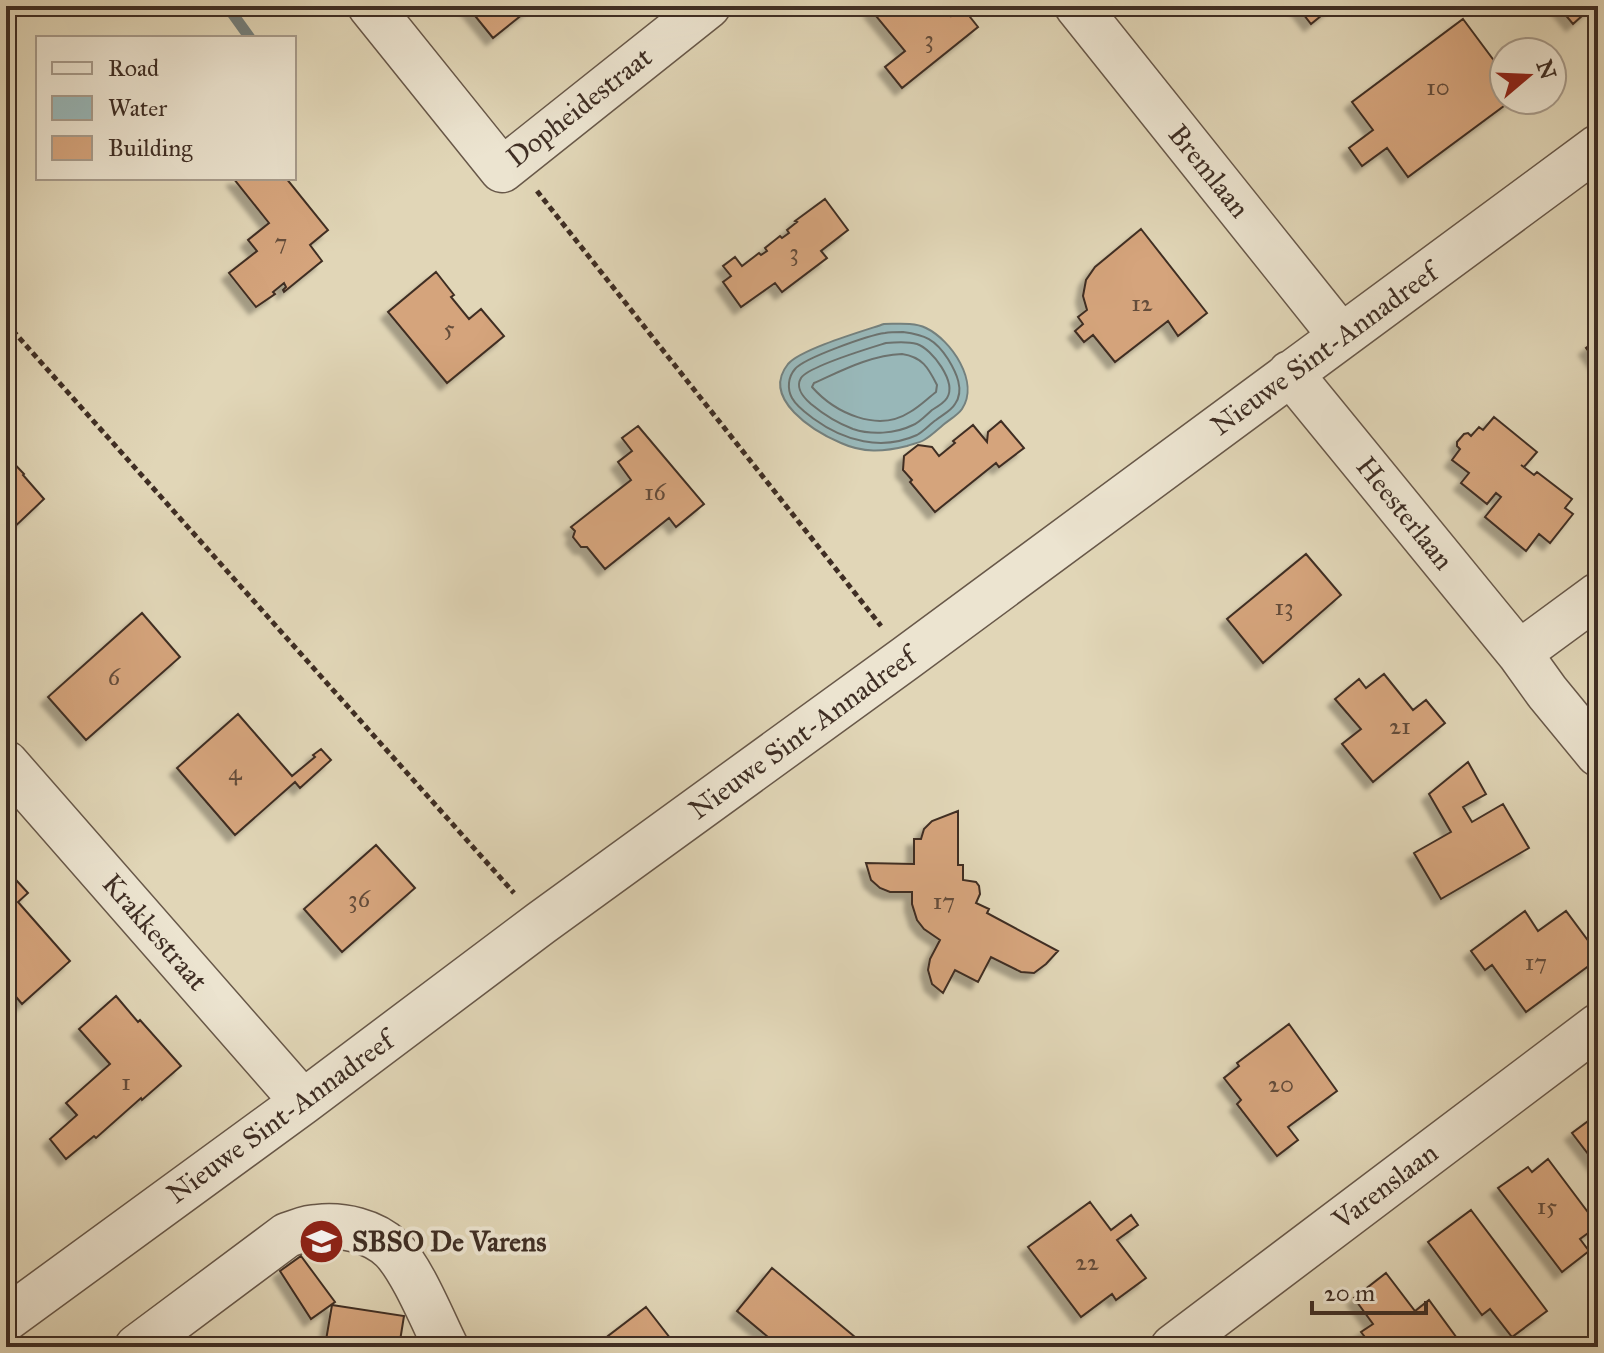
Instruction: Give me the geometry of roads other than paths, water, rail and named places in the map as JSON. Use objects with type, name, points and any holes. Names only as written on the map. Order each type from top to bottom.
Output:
[{"type":"street","name":"Dopheidestraat","points":[[370,6],[502,170],[708,6]]},
{"type":"street","name":"Bremlaan","points":[[1077,6],[1341,336]]},
{"type":"street","name":"Nieuwe Sint-Annadreef","points":[[6,1319],[1598,147]]},
{"type":"street","name":"Heesterlaan","points":[[1290,373],[1598,754]]},
{"type":"street","points":[[1519,653],[1598,595]]},
{"type":"street","name":"Krakkestraat","points":[[6,763],[303,1102]]},
{"type":"street","name":"Varenslaan","points":[[1173,1347],[1598,1026]]},
{"type":"street","points":[[137,1347],[287,1235],[315,1226],[344,1227],[369,1233],[392,1250],[410,1274],[446,1347]]},
{"type":"water","points":[[884,324],[921,326],[945,342],[965,375],[967,398],[958,413],[922,441],[890,449],[857,449],[818,431],[794,412],[781,390],[781,377],[788,364],[806,352]]},
{"type":"waterway","points":[[227,6],[249,36]]},
{"type":"place","name":"SBSO De Varens","points":[[321,1241]]}]
